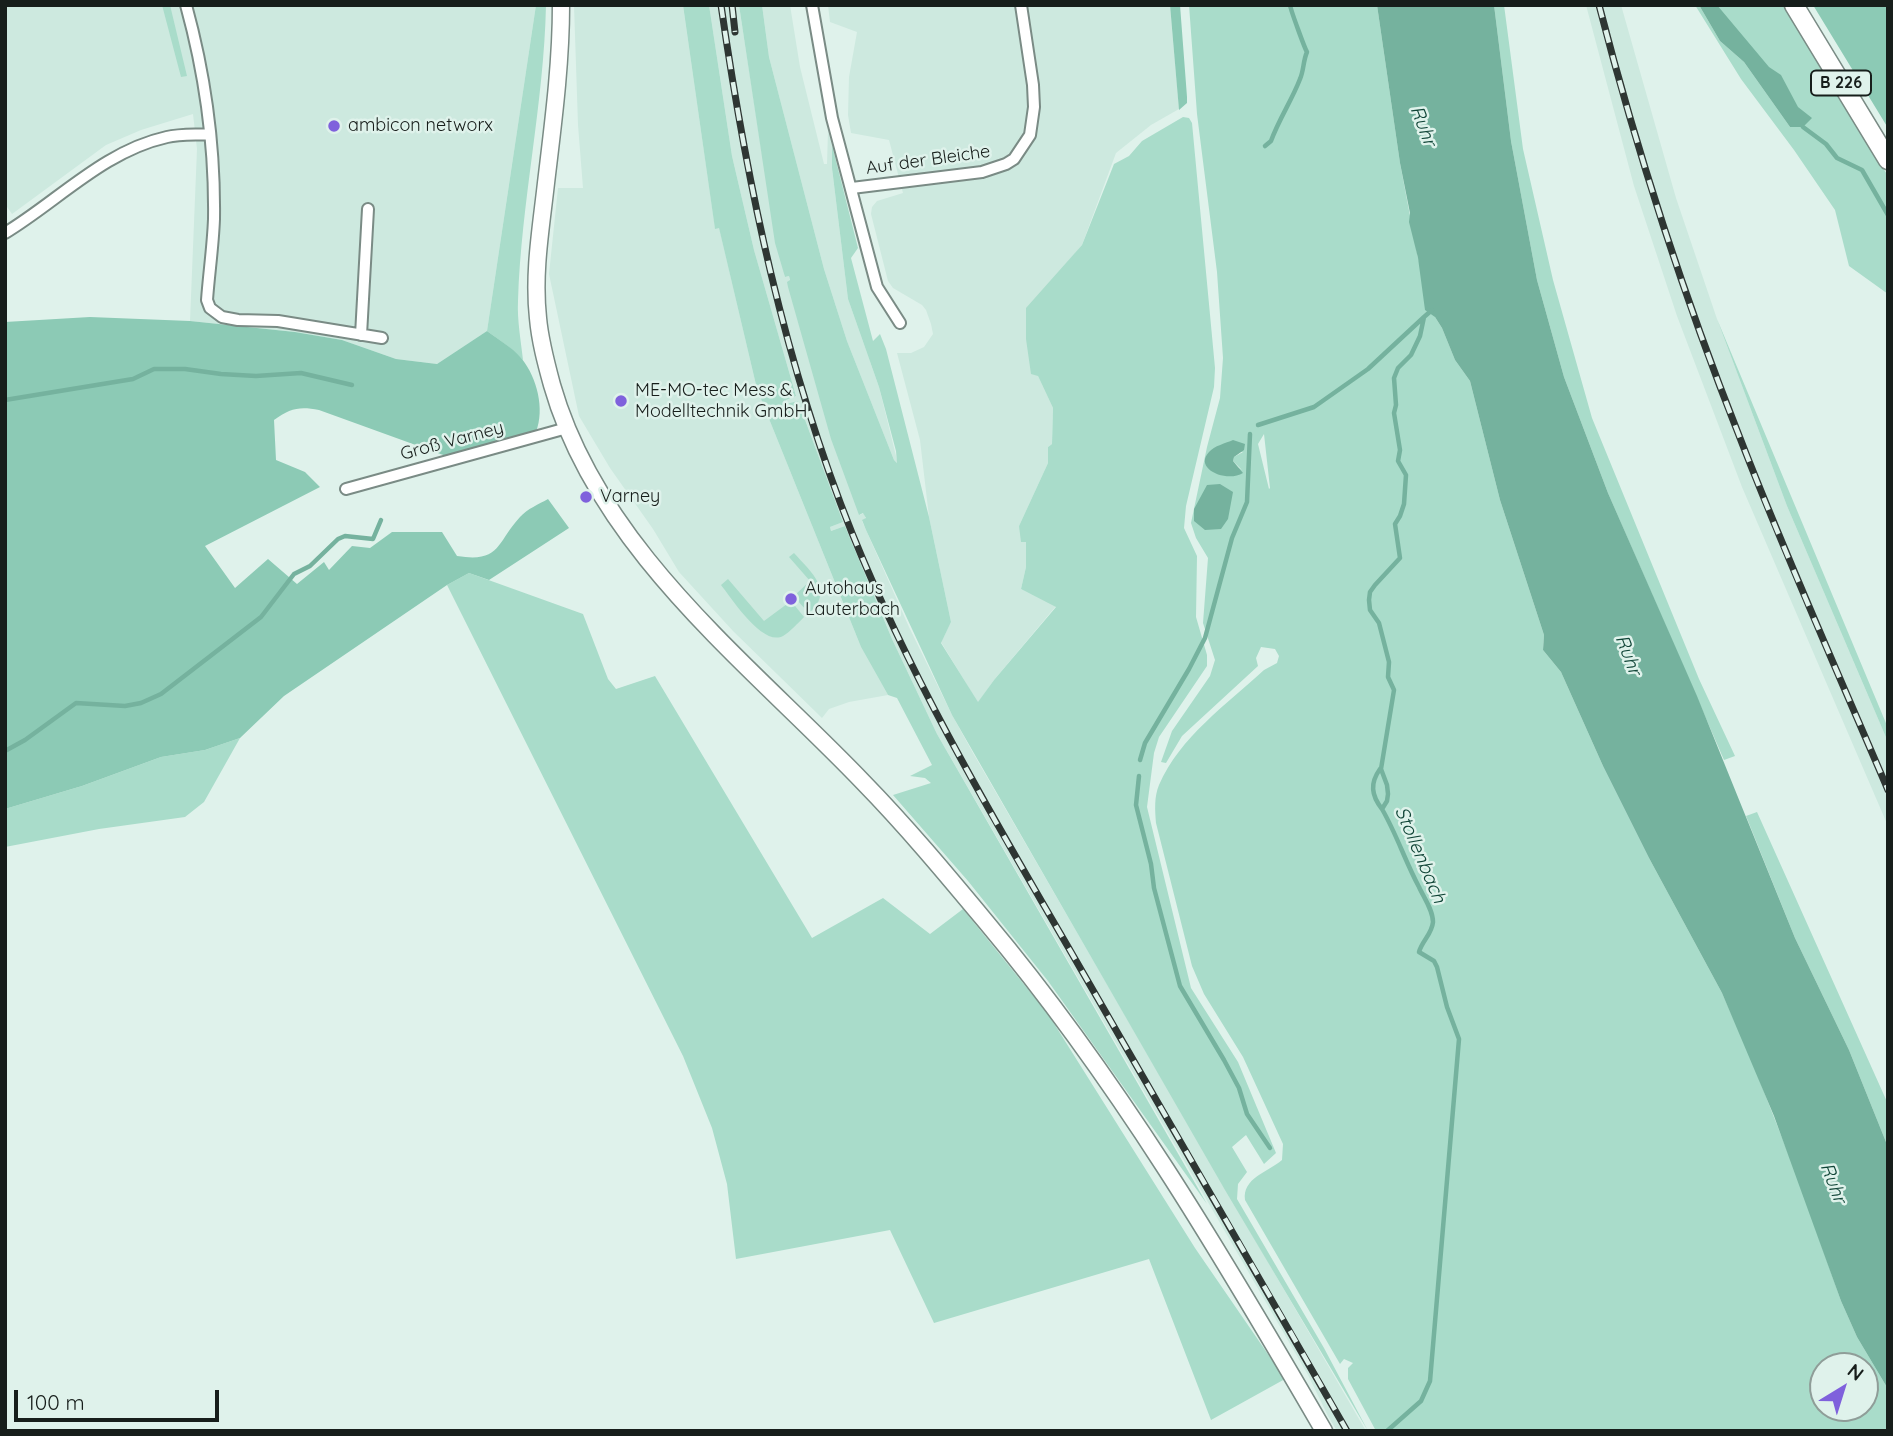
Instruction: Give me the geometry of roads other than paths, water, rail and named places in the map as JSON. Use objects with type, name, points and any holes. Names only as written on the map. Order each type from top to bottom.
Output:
[{"type":"main road","points":[[561,5],[559,63],[539,244],[537,298],[543,351],[558,403],[587,469],[606,500],[681,600],[864,783],[936,863],[1048,998],[1170,1176],[1324,1431]]},
{"type":"main road","name":"B 226","points":[[1794,5],[1888,160]]},
{"type":"street","points":[[186,5],[200,66],[209,134],[214,219],[207,300],[210,308],[215,314],[238,320],[278,321],[382,338]]},
{"type":"street","name":"Auf der Bleiche","points":[[812,5],[832,118],[877,287],[900,323]]},
{"type":"street","name":"Auf der Bleiche","points":[[852,188],[982,172],[1014,159],[1030,135],[1034,107],[1021,5]]},
{"type":"street","points":[[5,233],[98,168],[137,146],[169,137],[209,134]]},
{"type":"street","points":[[361,335],[368,209]]},
{"type":"street","name":"Groß Varney","points":[[346,489],[567,428]]},
{"type":"water","name":"Ruhr","points":[[1377,5],[1494,5],[1511,141],[1537,280],[1564,377],[1608,493],[1697,696],[1795,938],[1849,1050],[1888,1147],[1888,1389],[1879,1374],[1879,1352],[1866,1352],[1841,1301],[1774,1116],[1722,993],[1649,858],[1603,766],[1561,672],[1543,650],[1544,635],[1500,500],[1470,381],[1455,360],[1442,328],[1435,317],[1425,310]]},
{"type":"water","points":[[1699,5],[1717,5],[1769,67],[1781,75],[1798,107],[1812,118],[1803,127],[1790,127],[1744,62],[1720,41]]},
{"type":"water","points":[[1233,440],[1245,444],[1244,450],[1234,457],[1233,461],[1243,473],[1229,476],[1214,473],[1205,464],[1205,458],[1217,446]]},
{"type":"water","points":[[1220,484],[1233,492],[1228,519],[1221,529],[1205,530],[1194,521],[1194,509],[1207,485]]},
{"type":"waterway","points":[[1265,146],[1271,141],[1297,87],[1307,52],[1290,5]]},
{"type":"waterway","points":[[1803,127],[1826,144],[1837,158],[1862,170],[1888,215]]},
{"type":"waterway","name":"Stollenbach","points":[[1387,1431],[1421,1401],[1430,1381],[1459,1039],[1447,1007],[1437,967],[1434,961],[1419,952],[1432,926],[1432,913],[1382,809],[1388,794],[1381,769],[1394,690],[1388,677],[1389,662],[1379,623],[1370,610],[1369,600],[1375,585],[1400,558],[1395,524],[1404,504],[1406,475],[1398,461],[1400,450],[1394,413],[1394,378],[1398,368],[1411,355],[1420,336],[1424,317],[1432,310]]},
{"type":"waterway","points":[[1258,425],[1314,407],[1368,369],[1424,317]]},
{"type":"waterway","points":[[5,400],[133,379],[154,369],[185,369],[256,376],[301,373],[352,385]]},
{"type":"waterway","points":[[1140,760],[1145,743],[1205,638],[1232,538],[1247,502],[1250,434]]},
{"type":"waterway","points":[[5,751],[76,703],[125,706],[141,703],[161,694],[261,617],[294,574],[310,566],[338,539],[345,536],[373,539],[381,520]]},
{"type":"waterway","points":[[1380,769],[1373,789],[1382,809]]},
{"type":"waterway","points":[[1139,776],[1136,805],[1151,864],[1154,888],[1180,986],[1239,1088],[1247,1114],[1270,1148]]},
{"type":"railway","points":[[721,5],[756,206],[788,339],[828,469],[875,587],[926,694],[983,798],[1347,1431]]},
{"type":"railway","points":[[732,5],[735,32]]},
{"type":"railway","points":[[1599,5],[1629,115],[1700,332],[1812,615],[1888,790]]},
{"type":"place","name":"ambicon networx","points":[[334,126]]},
{"type":"place","name":"ME-MO-tec Mess & Modelltechnik GmbH","points":[[621,401]]},
{"type":"place","name":"Varney","points":[[586,497]]},
{"type":"place","name":"Autohaus Lauterbach","points":[[791,599]]}]
